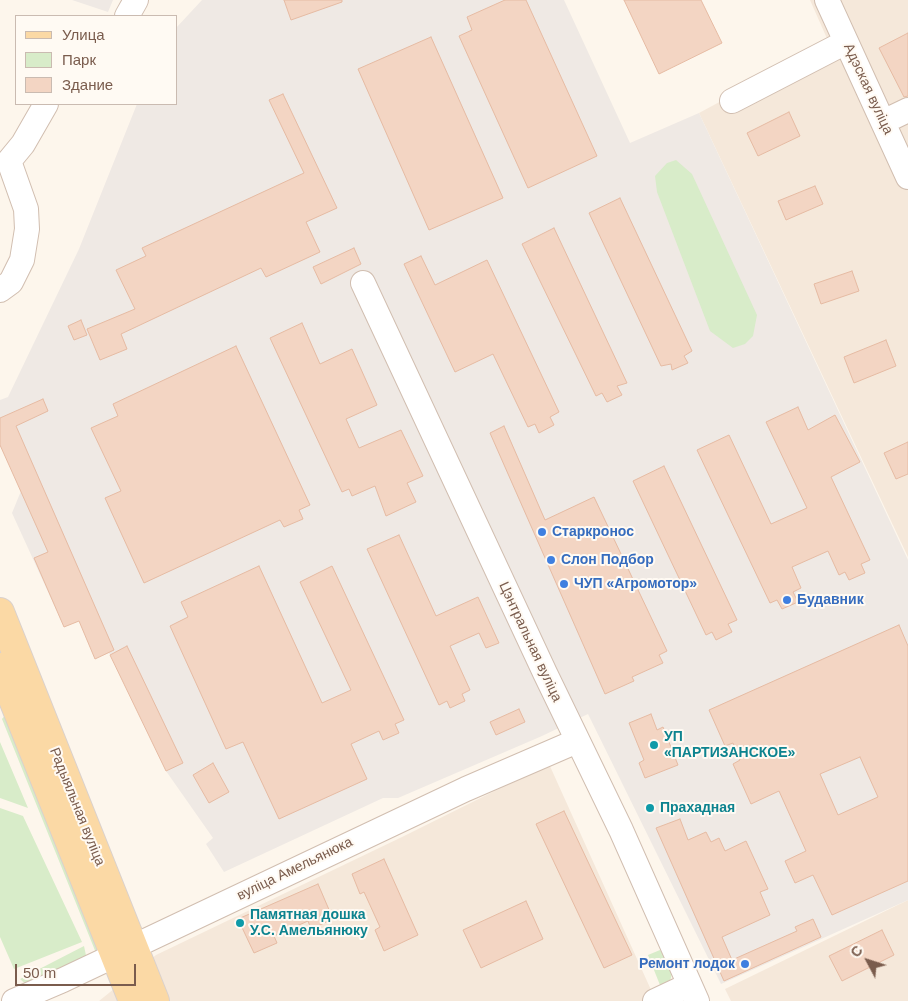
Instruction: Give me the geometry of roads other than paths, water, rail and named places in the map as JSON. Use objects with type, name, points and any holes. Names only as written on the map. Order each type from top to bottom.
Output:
[{"type":"main road","name":"Радыяльная вуліца","points":[[0,612],[124,952],[133,1001]]},
{"type":"main road","name":"Радыяльная вуліца","points":[[0,668],[124,952],[155,1001]]},
{"type":"street","points":[[128,15],[136,0]]},
{"type":"street","name":"Адэская вуліца","points":[[827,0],[908,177]]},
{"type":"street","points":[[732,101],[846,42]]},
{"type":"street","points":[[0,290],[11,282],[22,260],[27,229],[26,209],[9,161],[23,144],[45,105]]},
{"type":"street","points":[[883,122],[908,110]]},
{"type":"street","name":"Цэнтральная вуліца","points":[[363,283],[577,741],[621,830],[693,993]]},
{"type":"street","name":"вуліца Амельянюка","points":[[14,1001],[124,952],[441,800],[577,741]]},
{"type":"street","points":[[655,1001],[693,993]]},
{"type":"place","name":"Старкронос","points":[[542,532]]},
{"type":"place","name":"Слон Подбор","points":[[551,560]]},
{"type":"place","name":"ЧУП «Агромотор»","points":[[564,584]]},
{"type":"place","name":"Будавник","points":[[787,600]]},
{"type":"place","name":"УП «ПАРТИЗАНСКОЕ»","points":[[654,745]]},
{"type":"place","name":"Прахадная","points":[[650,808]]},
{"type":"place","name":"Памятная дошка У.С. Амельянюку","points":[[240,923]]},
{"type":"place","name":"Ремонт лодок","points":[[745,964]]}]
